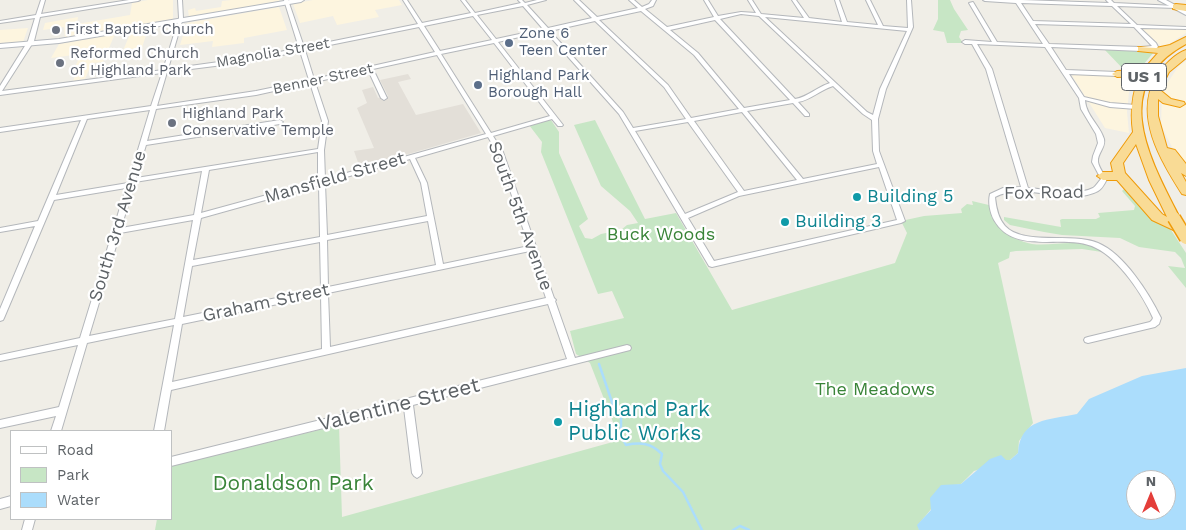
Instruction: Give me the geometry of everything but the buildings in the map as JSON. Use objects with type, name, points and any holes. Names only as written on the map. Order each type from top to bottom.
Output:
[{"type":"highway","points":[[1176,7],[1186,8]]},
{"type":"highway","name":"US 1","points":[[1186,40],[1156,60],[1146,73],[1139,89],[1136,106],[1138,133],[1148,165],[1186,238]]},
{"type":"highway","points":[[1141,50],[1156,51],[1173,48]]},
{"type":"highway","name":"US 1","points":[[1183,57],[1166,70],[1155,92],[1153,112],[1154,126],[1159,144],[1186,190]]},
{"type":"highway","points":[[1117,74],[1146,73]]},
{"type":"highway","points":[[1117,74],[1132,80],[1139,89]]},
{"type":"highway","points":[[1155,92],[1167,101],[1183,105]]},
{"type":"highway","points":[[1153,112],[1162,107],[1183,105]]},
{"type":"highway","points":[[1154,126],[1186,172]]},
{"type":"highway","points":[[1138,133],[1117,163],[1119,174],[1130,189],[1157,217],[1186,231]]},
{"type":"highway","points":[[1103,178],[1119,174]]},
{"type":"highway","points":[[1103,178],[1117,182],[1130,189]]},
{"type":"main road","points":[[0,46],[59,41],[286,1],[301,0]]},
{"type":"main road","points":[[1161,0],[1186,13]]},
{"type":"street","points":[[0,91],[29,44],[43,0]]},
{"type":"street","points":[[0,22],[138,0]]},
{"type":"street","name":"South 3rd Avenue","points":[[56,430],[180,21],[180,0]]},
{"type":"street","name":"South 5th Avenue","points":[[405,0],[502,156],[572,362]]},
{"type":"street","points":[[463,0],[560,125]]},
{"type":"street","name":"Magnolia Street","points":[[0,91],[255,59],[474,14],[522,2],[544,0]]},
{"type":"street","points":[[576,0],[666,86],[742,193]]},
{"type":"street","points":[[631,0],[696,54],[802,181]]},
{"type":"street","points":[[642,9],[651,5],[654,0]]},
{"type":"street","points":[[706,0],[716,17],[807,115]]},
{"type":"street","points":[[750,0],[761,15],[875,119]]},
{"type":"street","points":[[794,0],[807,20]]},
{"type":"street","points":[[836,0],[845,23]]},
{"type":"street","points":[[868,0],[881,27]]},
{"type":"street","points":[[522,2],[618,109],[712,264],[901,221],[875,145],[875,119],[883,89],[910,30],[909,0]]},
{"type":"street","points":[[985,0],[1176,7]]},
{"type":"street","points":[[965,42],[1141,50],[1155,47],[1108,0]]},
{"type":"street","points":[[286,1],[325,120],[321,150],[326,351]]},
{"type":"street","name":"Fox Road","points":[[1017,1],[1082,98],[1081,106],[1101,137],[1102,144],[1095,158],[1095,164],[1103,178],[1100,187],[1088,193],[1025,190],[999,191],[992,196],[996,220],[1014,235],[1027,239],[1085,241],[1102,248],[1115,258],[1157,318],[1156,322],[1152,325],[1088,340]]},
{"type":"street","points":[[971,3],[995,43]]},
{"type":"street","name":"Benner Street","points":[[0,130],[256,93],[642,9]]},
{"type":"street","points":[[666,28],[736,13],[910,30]]},
{"type":"street","points":[[1032,22],[1186,28]]},
{"type":"street","points":[[973,42],[989,69],[1025,190]]},
{"type":"street","points":[[370,68],[384,98]]},
{"type":"street","points":[[1065,72],[1117,74]]},
{"type":"street","points":[[631,130],[794,101],[808,97],[823,87],[835,84]]},
{"type":"street","points":[[1082,98],[1110,105],[1136,106]]},
{"type":"street","name":"Mansfield Street","points":[[116,231],[197,217],[553,117]]},
{"type":"street","points":[[0,318],[85,118]]},
{"type":"street","points":[[142,144],[280,122]]},
{"type":"street","points":[[51,198],[321,150]]},
{"type":"street","points":[[412,157],[422,177],[440,267]]},
{"type":"street","points":[[684,217],[742,193],[881,165]]},
{"type":"street","points":[[160,430],[206,169]]},
{"type":"street","points":[[190,264],[431,218]]},
{"type":"street","points":[[0,230],[40,224]]},
{"type":"street","name":"Graham Street","points":[[0,358],[533,248]]},
{"type":"street","points":[[167,387],[552,300]]},
{"type":"street","name":"Valentine Street","points":[[172,462],[627,348]]},
{"type":"street","points":[[408,403],[417,473]]},
{"type":"street","points":[[0,424],[63,410]]},
{"type":"shaded area","points":[[148,0],[173,0],[173,19],[65,37],[64,27],[43,30],[45,23],[78,17],[77,24],[130,15],[132,3]]},
{"type":"shaded area","points":[[313,0],[399,0],[402,5],[375,10],[379,17],[337,25],[333,16],[300,23],[293,4]]},
{"type":"shaded area","points":[[222,1],[279,1],[189,17],[188,10],[195,8],[196,11],[221,7]]},
{"type":"shaded area","points":[[279,7],[287,30],[244,38],[244,43],[212,47],[213,41],[180,45],[187,23]]},
{"type":"shaded area","points":[[28,28],[23,42],[0,43],[0,30]]},
{"type":"shaded area","points":[[1141,28],[1186,29],[1186,33],[1163,48]]},
{"type":"shaded area","points":[[148,29],[142,48],[131,49],[129,54],[121,55],[131,32]]},
{"type":"shaded area","points":[[115,34],[103,62],[92,63],[85,79],[73,81],[78,69],[74,69],[81,54],[51,58],[59,44]]},
{"type":"shaded area","points":[[1186,61],[1186,167],[1172,147],[1161,125],[1162,91],[1178,67]]},
{"type":"shaded area","points":[[408,74],[411,79],[398,82],[416,115],[463,104],[481,133],[360,168],[354,151],[374,148],[357,108],[367,103],[362,90],[373,87],[378,98],[388,96],[380,80]]},
{"type":"shaded area","points":[[1071,74],[1116,76],[1130,82],[1127,112],[1129,133],[1105,128]]},
{"type":"green space","points":[[938,0],[950,0],[968,30],[961,31],[959,37],[963,43],[947,43],[944,32],[933,30],[938,19]]},
{"type":"green space","points":[[1104,49],[1154,52],[1138,71],[1126,72]]},
{"type":"green space","name":"The Meadows","points":[[551,120],[559,132],[559,153],[588,219],[579,226],[585,238],[592,239],[601,234],[621,230],[627,225],[638,223],[630,211],[601,186],[574,125],[595,120],[645,219],[676,213],[732,310],[895,263],[907,233],[901,221],[924,216],[962,213],[961,209],[967,204],[973,205],[972,201],[993,206],[1000,229],[1019,240],[1041,245],[1086,244],[1102,252],[1082,249],[1016,251],[1010,252],[1009,258],[998,263],[1033,423],[1019,441],[1018,453],[1010,460],[974,471],[961,484],[950,486],[918,525],[919,530],[155,530],[157,520],[172,520],[172,466],[339,425],[342,517],[620,440],[590,363],[576,354],[570,331],[624,318],[612,291],[598,294],[541,152],[542,142],[529,125]]},
{"type":"green space","points":[[1124,189],[1169,227],[1186,253],[1186,288],[1168,266],[1185,268],[1181,258],[1175,252],[1139,247],[1120,238],[1062,235],[1044,232],[1010,225],[1004,220],[1004,217],[1061,227],[1060,220],[1062,219],[1096,219],[1100,217],[1098,213],[1134,210],[1135,206],[1122,191]]},
{"type":"water","points":[[1186,368],[1186,530],[919,530],[917,525],[931,510],[930,498],[941,485],[961,484],[990,459],[1001,455],[1006,460],[1010,460],[1018,453],[1024,433],[1030,427],[1047,420],[1077,414],[1089,399],[1142,376]]},
{"type":"waterway","points":[[599,364],[614,408],[621,418],[621,436],[626,445],[646,444],[662,454],[660,464],[663,471],[683,492],[702,530]]},
{"type":"waterway","points":[[733,530],[740,526],[749,530]]},
{"type":"place","name":"First Baptist Church","points":[[56,30]]},
{"type":"place","name":"Zone 6 Teen Center","points":[[509,43]]},
{"type":"place","name":"Reformed Church of Highland Park","points":[[60,63]]},
{"type":"place","name":"Highland Park Borough Hall","points":[[478,85]]},
{"type":"place","name":"Highland Park Conservative Temple","points":[[172,123]]},
{"type":"place","name":"Building 5","points":[[857,197]]},
{"type":"place","name":"Building 3","points":[[785,222]]},
{"type":"place","name":"Highland Park Public Works","points":[[558,422]]},
{"type":"park label","name":"Buck Woods","points":[[661,235]]},
{"type":"park label","name":"Donaldson Park","points":[[293,484]]}]
